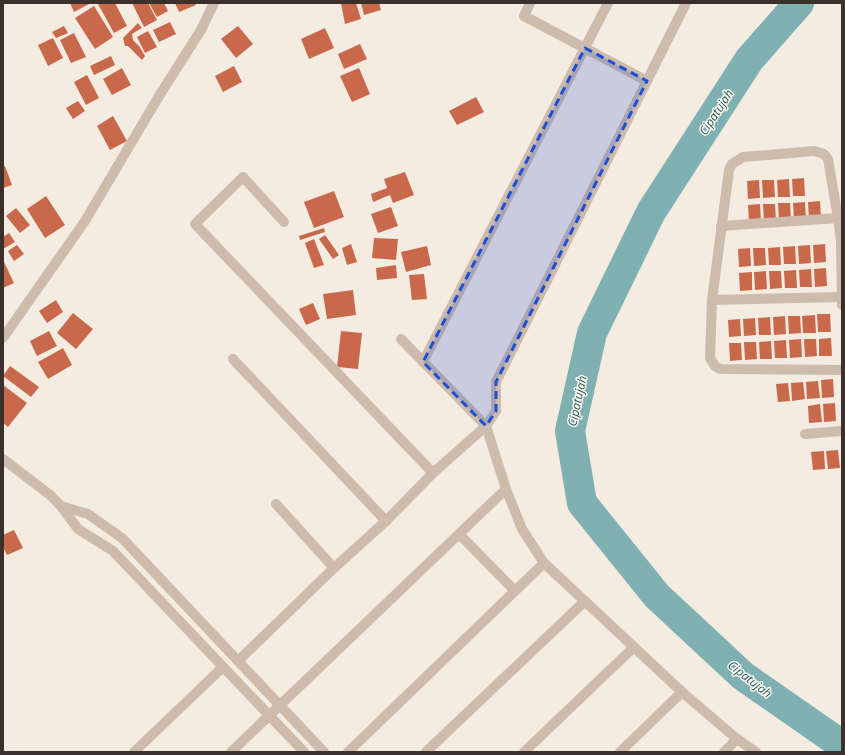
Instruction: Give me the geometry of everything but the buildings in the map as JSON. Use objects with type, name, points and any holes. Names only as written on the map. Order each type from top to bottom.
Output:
[{"type":"street","points":[[4,335],[85,221],[159,96],[201,30],[214,3]]},
{"type":"street","points":[[530,3],[524,16],[647,81]]},
{"type":"street","points":[[423,362],[608,3]]},
{"type":"street","points":[[238,661],[334,568],[386,522],[434,473],[486,426],[496,411],[496,382],[686,3]]},
{"type":"street","points":[[842,305],[841,241],[828,159],[820,152],[814,151],[743,157],[737,160],[732,164],[729,170],[721,226],[712,300],[710,358],[715,366],[720,369],[842,370]]},
{"type":"street","points":[[284,222],[243,177],[195,224],[434,473]]},
{"type":"street","points":[[721,226],[838,218]]},
{"type":"street","points":[[712,300],[842,297]]},
{"type":"street","points":[[401,339],[486,426],[506,489],[522,529],[544,563],[682,692],[737,739],[756,752]]},
{"type":"street","points":[[233,359],[386,522]]},
{"type":"street","points":[[805,434],[842,431]]},
{"type":"street","points":[[3,459],[39,486],[61,506],[78,529],[113,551],[304,752]]},
{"type":"street","points":[[231,752],[506,489]]},
{"type":"street","points":[[276,504],[334,568]]},
{"type":"street","points":[[61,506],[88,514],[122,538],[324,752]]},
{"type":"street","points":[[459,534],[515,591]]},
{"type":"street","points":[[348,752],[544,563]]},
{"type":"street","points":[[426,752],[585,601]]},
{"type":"street","points":[[524,752],[634,647]]},
{"type":"street","points":[[134,752],[223,667]]},
{"type":"street","points":[[620,752],[682,692]]},
{"type":"street","points":[[724,752],[737,739]]},
{"type":"highlighted area","points":[[585,48],[647,81],[496,382],[496,411],[486,426],[423,362]]},
{"type":"waterway","name":"Cipatujah","points":[[799,3],[749,60],[651,212],[592,333],[570,431],[582,503],[657,596],[743,676],[842,745]]}]
